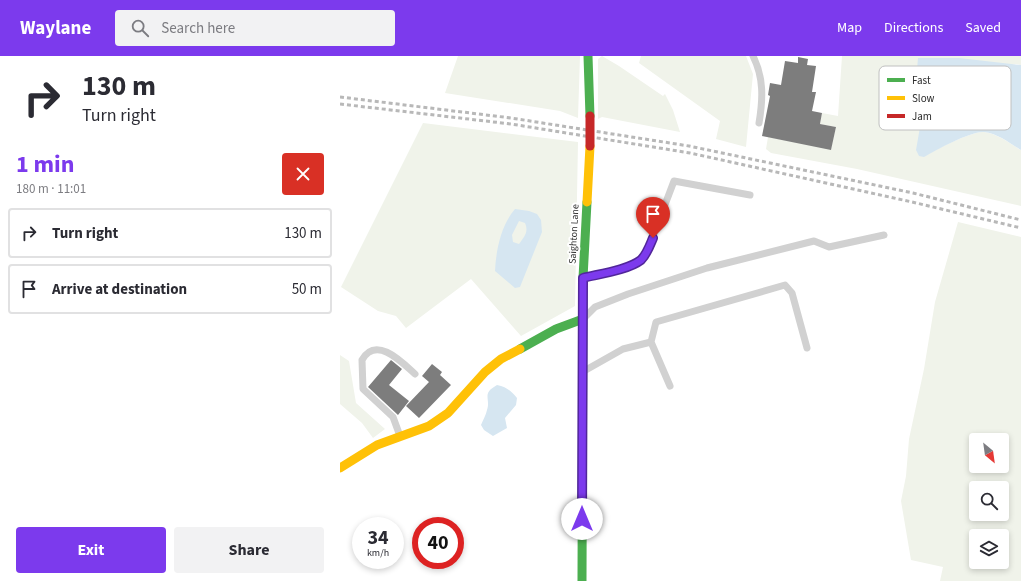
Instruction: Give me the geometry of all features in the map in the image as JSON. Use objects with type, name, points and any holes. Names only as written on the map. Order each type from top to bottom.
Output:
[{"type":"street","name":"Saighton Lane","points":[[582,581],[583,278],[590,146],[588,56]]},
{"type":"street","points":[[340,468],[377,445],[429,426],[448,413],[485,372],[501,359],[556,329],[583,319]]},
{"type":"lane","points":[[753,56],[762,84],[763,102],[759,123]]},
{"type":"lane","points":[[583,278],[627,267],[641,260],[647,252],[674,181],[750,195]]},
{"type":"lane","points":[[583,319],[595,307],[628,294],[707,268],[814,241],[830,247],[884,236]]},
{"type":"lane","points":[[670,386],[651,342],[656,322],[785,285],[792,293],[807,348]]},
{"type":"lane","points":[[583,371],[623,349],[651,342]]},
{"type":"lane","points":[[400,437],[393,417],[363,389],[362,360],[370,352],[382,350],[395,356],[415,374]]},
{"type":"shaded area","points":[[458,56],[580,56],[578,118],[560,111],[445,93]]},
{"type":"shaded area","points":[[602,56],[663,96],[665,94],[673,110],[680,132],[602,117],[598,119],[598,59]]},
{"type":"shaded area","points":[[641,56],[746,56],[753,74],[746,147],[716,139],[720,121],[639,63]]},
{"type":"shaded area","points":[[842,56],[1021,56],[1021,65],[879,66],[879,130],[923,130],[924,156],[954,141],[978,132],[989,133],[1008,142],[1021,150],[1021,206],[857,169],[771,153],[766,149],[768,137],[831,149],[836,127],[820,124],[822,113],[838,116]]},
{"type":"shaded area","points":[[918,58],[959,58],[1021,65],[1021,150],[999,137],[989,133],[978,132],[962,138],[924,157],[919,156],[916,150],[920,130],[1011,130],[1011,66],[917,66]]},
{"type":"shaded area","points":[[423,123],[578,142],[575,306],[521,336],[471,279],[406,328],[396,316],[378,311],[341,287]]},
{"type":"shaded area","points":[[515,209],[537,214],[541,220],[542,232],[520,287],[515,288],[495,271],[500,238],[510,215]],"holes":[[[519,221],[525,223],[526,232],[524,237],[519,244],[513,242],[512,235]]]},
{"type":"shaded area","points":[[958,222],[1021,237],[1021,581],[940,581],[943,567],[911,560],[901,501],[906,476],[909,439],[924,369],[935,302]]},
{"type":"shaded area","points":[[340,355],[349,361],[356,403],[385,429],[373,438],[362,423],[340,404]]},
{"type":"shaded area","points":[[497,385],[504,387],[513,393],[517,398],[516,405],[505,418],[507,428],[493,436],[484,430],[481,425],[488,406],[489,391]]},
{"type":"building","points":[[798,57],[808,59],[807,65],[816,66],[812,92],[816,92],[812,111],[822,113],[820,124],[836,127],[831,150],[762,136],[770,96],[768,95],[770,83],[781,85],[785,61],[798,63]]},
{"type":"building","points":[[391,360],[402,369],[389,385],[409,401],[398,415],[368,387]]},
{"type":"building","points":[[432,364],[442,372],[440,375],[451,385],[419,418],[406,406],[429,382],[422,376]]},
{"type":"railway","points":[[340,97],[511,118],[689,146],[913,193],[1021,220]]},
{"type":"railway","points":[[340,104],[511,124],[690,153],[912,202],[1021,228]]},
{"type":"traffic: fast","points":[[588,56],[590,116]]},
{"type":"traffic: fast","points":[[582,581],[583,278],[587,202]]},
{"type":"traffic: fast","points":[[520,349],[556,329],[583,319]]},
{"type":"traffic: slow","points":[[587,202],[590,146]]},
{"type":"traffic: slow","points":[[340,468],[377,445],[429,426],[448,413],[485,372],[501,359],[520,349]]},
{"type":"traffic: jam","points":[[590,116],[590,146]]},
{"type":"route","points":[[582,519],[583,278],[627,267],[641,260],[647,252],[653,238]]}]
